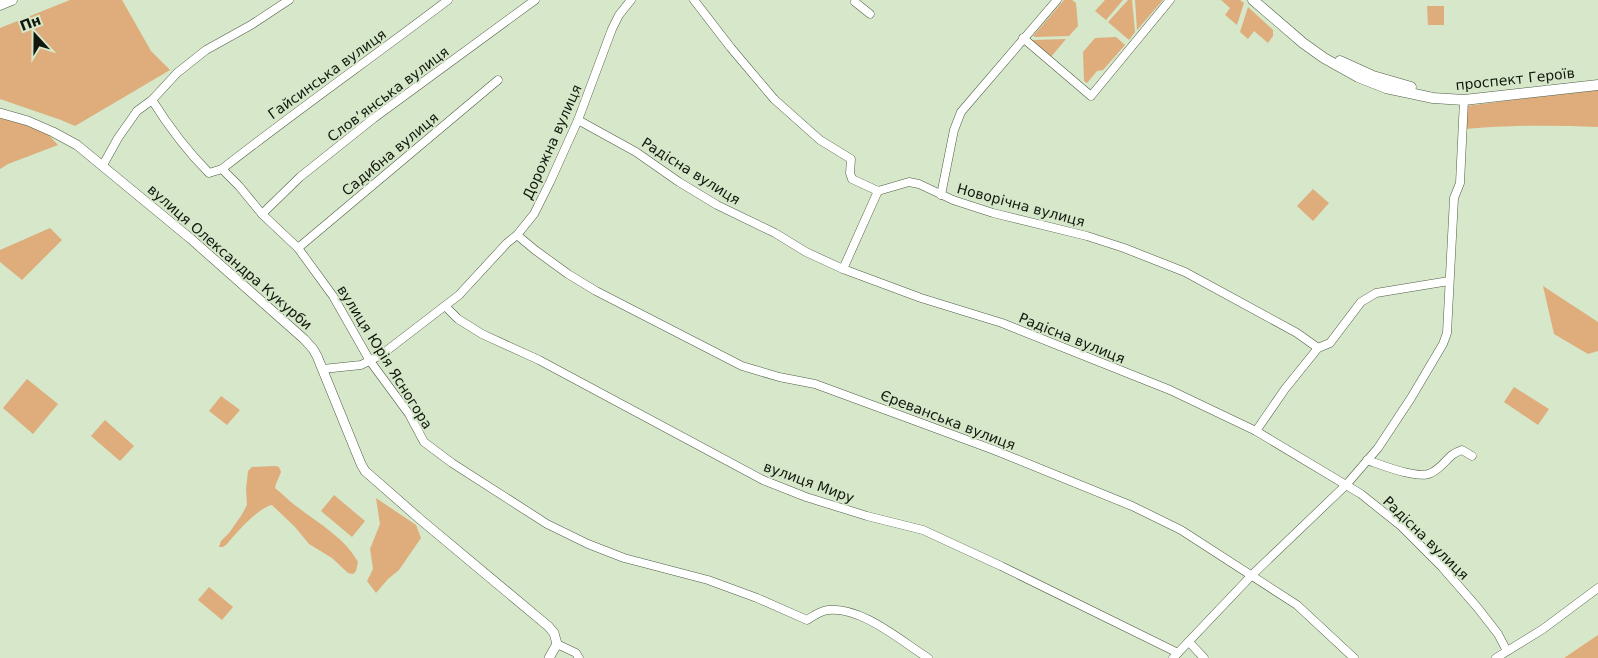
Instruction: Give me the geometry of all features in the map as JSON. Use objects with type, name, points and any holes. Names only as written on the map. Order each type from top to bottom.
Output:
[{"type":"main road","points":[[0,5],[12,0]]},
{"type":"main road","name":"проспект Героїв","points":[[1253,0],[1303,43],[1335,65],[1386,88],[1416,95],[1464,100],[1598,85]]},
{"type":"main road","name":"проспект Героїв","points":[[1262,0],[1330,55],[1373,76],[1416,88],[1443,93],[1472,94],[1598,79]]},
{"type":"street","points":[[103,165],[125,127],[138,111],[152,100],[177,72],[206,50],[251,25],[290,0]]},
{"type":"street","name":"Гайсинська вулиця","points":[[222,169],[448,0]]},
{"type":"street","name":"Словʼянська вулиця","points":[[262,214],[300,177],[367,124],[535,0]]},
{"type":"street","name":"Дорожна вулиця","points":[[323,369],[361,365],[370,361],[459,295],[507,243],[517,235],[534,214],[578,120],[612,29],[619,15],[631,0]]},
{"type":"street","points":[[694,0],[774,99],[820,140],[851,159],[850,173],[852,179],[878,191],[843,269]]},
{"type":"street","points":[[941,195],[954,130],[961,112],[1057,0]]},
{"type":"street","points":[[1024,38],[1090,96],[1170,0]]},
{"type":"street","points":[[855,2],[870,14]]},
{"type":"street","name":"Садибна вулиця","points":[[298,248],[498,80]]},
{"type":"street","points":[[152,100],[164,120],[193,157],[209,173],[222,169]]},
{"type":"street","points":[[1176,656],[1252,575],[1346,485],[1378,448],[1443,344],[1449,322],[1454,198],[1460,183],[1464,100]]},
{"type":"street","name":"вулиця Олександра Кукурби","points":[[0,113],[28,121],[77,145],[191,239],[304,339],[313,349],[323,369],[365,471],[426,525],[548,626],[554,633],[557,644],[576,653],[579,658]]},
{"type":"street","name":"Радісна вулиця","points":[[578,120],[636,152],[679,182],[717,205],[774,233],[806,252],[843,269],[921,298],[1002,323],[1170,390],[1256,431],[1361,494],[1401,526],[1442,567],[1477,607],[1498,634],[1507,650]]},
{"type":"street","name":"вулиця Юрія Ясногора","points":[[222,169],[240,186],[262,214],[298,248],[333,296],[370,361],[409,414],[424,442],[459,468],[547,524],[588,544],[624,558],[708,580],[757,598],[807,620],[816,614],[829,610],[859,614],[928,658]]},
{"type":"street","name":"Новорічна вулиця","points":[[878,191],[909,182],[919,184],[941,195],[993,213],[1087,236],[1124,248],[1185,272],[1267,316],[1318,348]]},
{"type":"street","name":"Єреванська вулиця","points":[[517,235],[568,274],[596,291],[742,366],[779,377],[815,384],[994,450],[1132,506],[1181,530],[1297,605],[1354,658]]},
{"type":"street","points":[[1256,431],[1284,389],[1318,348],[1330,343],[1361,302],[1376,293],[1450,281]]},
{"type":"street","name":"вулиця Миру","points":[[445,306],[458,319],[482,334],[539,360],[763,480],[806,497],[867,516],[923,530],[1001,566],[1176,656]]},
{"type":"street","points":[[1367,460],[1400,471],[1429,474],[1446,462],[1452,455],[1462,450],[1472,456]]},
{"type":"street","points":[[1496,658],[1544,629],[1598,588]]},
{"type":"street","points":[[1189,642],[1204,658]]},
{"type":"street","points":[[549,658],[557,644]]},
{"type":"shaded area","points":[[70,0],[122,0],[151,51],[170,70],[75,126],[0,99],[0,28]]},
{"type":"shaded area","points":[[1064,0],[1072,0],[1076,3],[1078,26],[1069,36],[1033,36]]},
{"type":"shaded area","points":[[1105,0],[1123,0],[1106,20],[1095,11]]},
{"type":"shaded area","points":[[1128,0],[1132,0],[1135,32],[1129,40],[1108,22]]},
{"type":"shaded area","points":[[1135,0],[1163,0],[1137,30]]},
{"type":"shaded area","points":[[1221,0],[1240,0],[1244,3],[1237,25],[1225,15],[1230,8]]},
{"type":"shaded area","points":[[1427,6],[1444,6],[1444,25],[1428,25]]},
{"type":"shaded area","points":[[1248,7],[1273,30],[1273,36],[1268,43],[1254,31],[1248,39],[1240,32]]},
{"type":"shaded area","points":[[1116,37],[1125,45],[1103,70],[1097,71],[1087,83],[1084,81],[1083,52],[1095,38]]},
{"type":"shaded area","points":[[1066,39],[1050,58],[1032,41],[1032,40]]},
{"type":"shaded area","points":[[1598,89],[1598,127],[1531,126],[1465,129],[1466,106]]},
{"type":"shaded area","points":[[0,118],[43,129],[58,145],[8,164],[0,169]]},
{"type":"shaded area","points":[[1313,189],[1329,203],[1313,221],[1297,206]]},
{"type":"shaded area","points":[[50,228],[62,240],[22,280],[0,262],[0,250]]},
{"type":"shaded area","points":[[1543,286],[1598,322],[1598,351],[1588,354],[1554,334]]},
{"type":"shaded area","points":[[27,379],[58,404],[33,434],[3,408]]},
{"type":"shaded area","points":[[1514,387],[1549,409],[1538,425],[1504,402]]},
{"type":"shaded area","points":[[221,396],[240,410],[227,425],[209,411]]},
{"type":"shaded area","points":[[105,420],[134,446],[120,461],[91,436]]},
{"type":"shaded area","points":[[252,467],[279,467],[281,472],[275,488],[293,504],[330,531],[353,553],[358,562],[356,571],[353,574],[348,573],[332,558],[309,544],[295,527],[272,505],[254,515],[227,544],[219,547],[221,541],[229,533],[247,505],[248,471]]},
{"type":"shaded area","points":[[334,495],[365,521],[352,537],[321,511]]},
{"type":"shaded area","points":[[376,498],[416,525],[421,538],[399,570],[376,593],[367,581],[373,569],[370,549],[380,524]]},
{"type":"shaded area","points":[[209,587],[233,607],[222,620],[198,600]]},
{"type":"shaded area","points":[[1598,635],[1598,658],[1564,658]]}]
